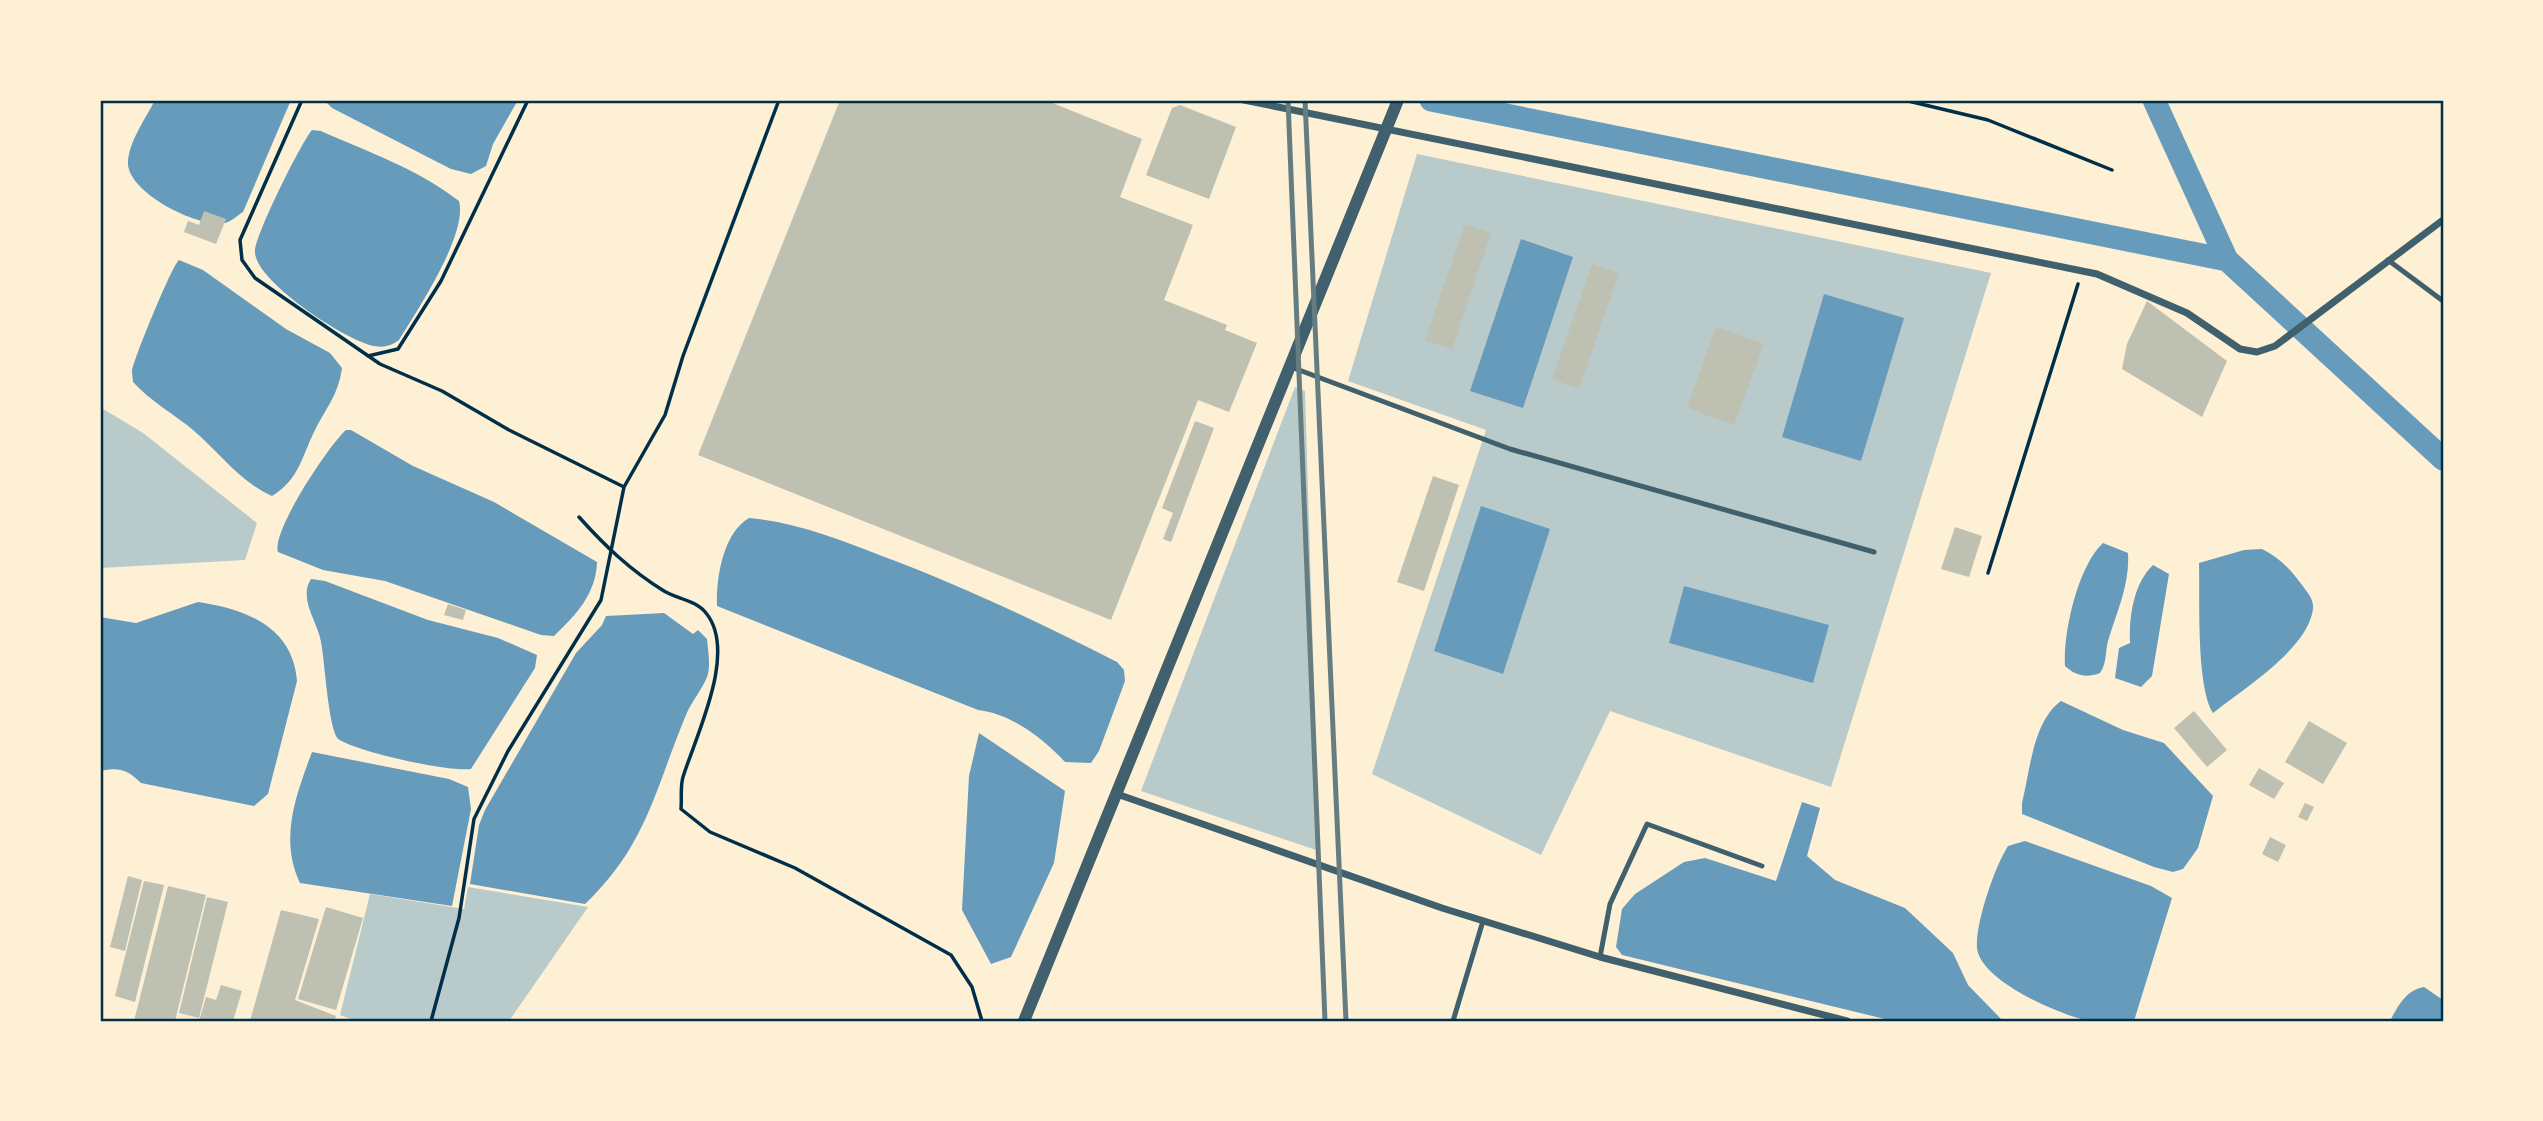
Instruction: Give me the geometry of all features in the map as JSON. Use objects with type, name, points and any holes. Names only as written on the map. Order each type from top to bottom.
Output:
[{"type":"street","points":[[1244,100],[2082,270],[2187,313],[2240,349],[2257,352],[2275,346],[2443,220]]},
{"type":"street","points":[[1024,1021],[1398,100]]},
{"type":"street","points":[[1117,794],[1483,921],[1600,957],[1846,1021]]},
{"type":"lane","points":[[2388,260],[2443,301]]},
{"type":"lane","points":[[1291,366],[1510,449],[1874,552]]},
{"type":"lane","points":[[1600,957],[1610,904],[1647,824],[1762,866]]},
{"type":"lane","points":[[1452,1021],[1483,921]]},
{"type":"path","points":[[302,100],[240,240],[242,260],[255,278],[368,355],[624,487]]},
{"type":"path","points":[[368,355],[398,349],[413,328],[441,281],[528,100]]},
{"type":"path","points":[[431,1021],[459,918],[474,819],[535,705],[601,600],[624,487],[665,415],[683,356],[779,100]]},
{"type":"path","points":[[1904,100],[1989,120],[2112,170]]},
{"type":"path","points":[[1988,573],[2082,270]]},
{"type":"path","points":[[579,517],[610,552],[666,592],[693,603],[706,613],[718,638],[717,667],[702,729],[682,780],[681,809],[710,832],[795,868],[951,956],[972,987],[982,1021]]},
{"type":"shaded area","points":[[1417,154],[1991,273],[1831,787],[1610,711],[1541,855],[1372,774],[1486,430],[1348,381]]},
{"type":"shaded area","points":[[1295,387],[1305,391],[1319,851],[1141,791]]},
{"type":"shaded area","points":[[100,407],[143,433],[257,523],[245,560],[100,568]]},
{"type":"shaded area","points":[[468,887],[588,907],[509,1021],[356,1021],[340,1015],[370,894],[464,909]]},
{"type":"water","points":[[155,100],[291,100],[243,212],[232,220],[213,223],[183,214],[153,197],[132,176],[128,165],[131,149]]},
{"type":"water","points":[[324,100],[518,100],[493,144],[486,166],[471,174],[451,169],[332,108]]},
{"type":"water","points":[[312,130],[321,131],[392,162],[459,201],[460,215],[449,252],[399,340],[390,345],[378,347],[361,342],[324,322],[285,293],[259,264],[255,252],[262,228],[289,170]]},
{"type":"water","points":[[1521,239],[1573,257],[1523,408],[1470,391]]},
{"type":"water","points":[[179,260],[203,270],[286,329],[330,353],[342,368],[335,393],[295,474],[272,496],[240,475],[193,430],[133,382],[132,371],[139,350],[161,295]]},
{"type":"water","points":[[1824,294],[1904,318],[1861,461],[1782,437]]},
{"type":"water","points":[[346,430],[351,430],[413,466],[494,502],[597,562],[589,594],[577,612],[554,636],[541,635],[385,581],[323,570],[278,552],[283,527],[303,489]]},
{"type":"water","points":[[1481,506],[1550,529],[1503,674],[1434,651]]},
{"type":"water","points":[[749,518],[783,523],[850,543],[1001,606],[1117,662],[1124,670],[1125,681],[1099,751],[1091,763],[1065,762],[1037,736],[1002,716],[978,710],[717,606],[720,570],[727,545],[740,525]]},
{"type":"water","points":[[2103,543],[2128,553],[2127,576],[2102,669],[2100,673],[2086,676],[2065,666],[2067,636],[2079,583],[2094,553]]},
{"type":"water","points":[[2262,549],[2280,560],[2293,574],[2310,596],[2313,609],[2308,624],[2287,653],[2213,713],[2201,663],[2199,563],[2244,550]]},
{"type":"water","points":[[2153,565],[2169,574],[2152,676],[2141,687],[2115,678],[2119,648],[2130,643],[2130,623],[2137,591]]},
{"type":"water","points":[[311,579],[325,581],[428,620],[498,638],[537,655],[535,668],[471,769],[403,760],[364,750],[338,739],[329,708],[321,642],[308,602]]},
{"type":"water","points":[[1684,586],[1829,625],[1813,683],[1669,643]]},
{"type":"water","points":[[198,602],[233,610],[264,624],[277,634],[294,662],[297,681],[268,794],[254,806],[141,783],[122,770],[100,771],[100,617],[136,623]]},
{"type":"water","points":[[664,613],[693,634],[698,630],[707,639],[708,673],[686,715],[647,815],[623,860],[585,904],[470,884],[479,825],[485,810],[576,653],[602,625],[606,616]]},
{"type":"water","points":[[2061,701],[2123,730],[2164,743],[2213,796],[2198,848],[2183,869],[2173,872],[2154,867],[2022,814],[2030,762],[2038,734],[2044,721]]},
{"type":"water","points":[[979,733],[1065,791],[1054,863],[1011,957],[991,964],[962,910],[969,776]]},
{"type":"water","points":[[312,752],[449,779],[468,787],[471,809],[452,906],[300,883],[294,867],[290,834],[300,784]]},
{"type":"water","points":[[1802,802],[1820,808],[1807,856],[1835,880],[1905,908],[1953,953],[1968,985],[2003,1021],[1893,1021],[1622,955],[1616,947],[1622,909],[1635,894],[1684,862],[1705,858],[1776,881]]},
{"type":"water","points":[[2025,841],[2151,886],[2172,898],[2134,1021],[2095,1022],[2061,1012],[2007,984],[1992,973],[1982,960],[1977,948],[1977,938],[1992,881],[2008,846]]},
{"type":"water","points":[[2424,987],[2443,1000],[2443,1021],[2390,1021],[2407,995]]},
{"type":"building","points":[[840,100],[1045,100],[1142,139],[1120,197],[1193,225],[1164,300],[1227,325],[1225,330],[1257,343],[1229,412],[1198,400],[1111,620],[698,455]]},
{"type":"building","points":[[1180,105],[1236,127],[1209,199],[1146,175],[1172,108]]},
{"type":"building","points":[[204,211],[226,219],[216,244],[184,232],[188,221],[199,225]]},
{"type":"building","points":[[1465,224],[1491,233],[1452,349],[1425,340]]},
{"type":"building","points":[[1592,264],[1619,273],[1579,389],[1552,379]]},
{"type":"building","points":[[2147,301],[2227,361],[2202,417],[2122,369],[2127,344]]},
{"type":"building","points":[[1716,327],[1764,344],[1734,425],[1687,408]]},
{"type":"building","points":[[1195,421],[1214,428],[1171,542],[1163,539],[1173,513],[1162,508]]},
{"type":"building","points":[[1433,476],[1459,485],[1424,591],[1397,582]]},
{"type":"building","points":[[1955,527],[1982,536],[1969,577],[1941,569]]},
{"type":"building","points":[[448,604],[466,610],[463,620],[444,615]]},
{"type":"building","points":[[2194,711],[2227,750],[2207,767],[2174,728]]},
{"type":"building","points":[[2309,721],[2347,743],[2323,784],[2285,762]]},
{"type":"building","points":[[2259,768],[2284,783],[2274,799],[2249,785]]},
{"type":"building","points":[[2305,803],[2314,807],[2307,821],[2298,817]]},
{"type":"building","points":[[2270,837],[2286,845],[2278,862],[2262,854]]},
{"type":"building","points":[[128,876],[142,880],[125,951],[110,947]]},
{"type":"building","points":[[144,881],[164,885],[135,1002],[115,996]]},
{"type":"building","points":[[168,886],[206,895],[175,1021],[134,1021]]},
{"type":"building","points":[[207,897],[228,902],[199,1018],[179,1013]]},
{"type":"building","points":[[326,907],[363,918],[336,1010],[298,999]]},
{"type":"building","points":[[281,910],[319,919],[295,1000],[336,1016],[334,1021],[250,1021]]},
{"type":"building","points":[[221,985],[242,991],[233,1021],[199,1021],[206,997],[216,1000]]},
{"type":"waterway","points":[[1431,100],[2227,260]]},
{"type":"waterway","points":[[2154,100],[2227,260],[2443,459]]},
{"type":"railway","points":[[1288,100],[1325,1021]]},
{"type":"railway","points":[[1305,100],[1346,1021]]}]
